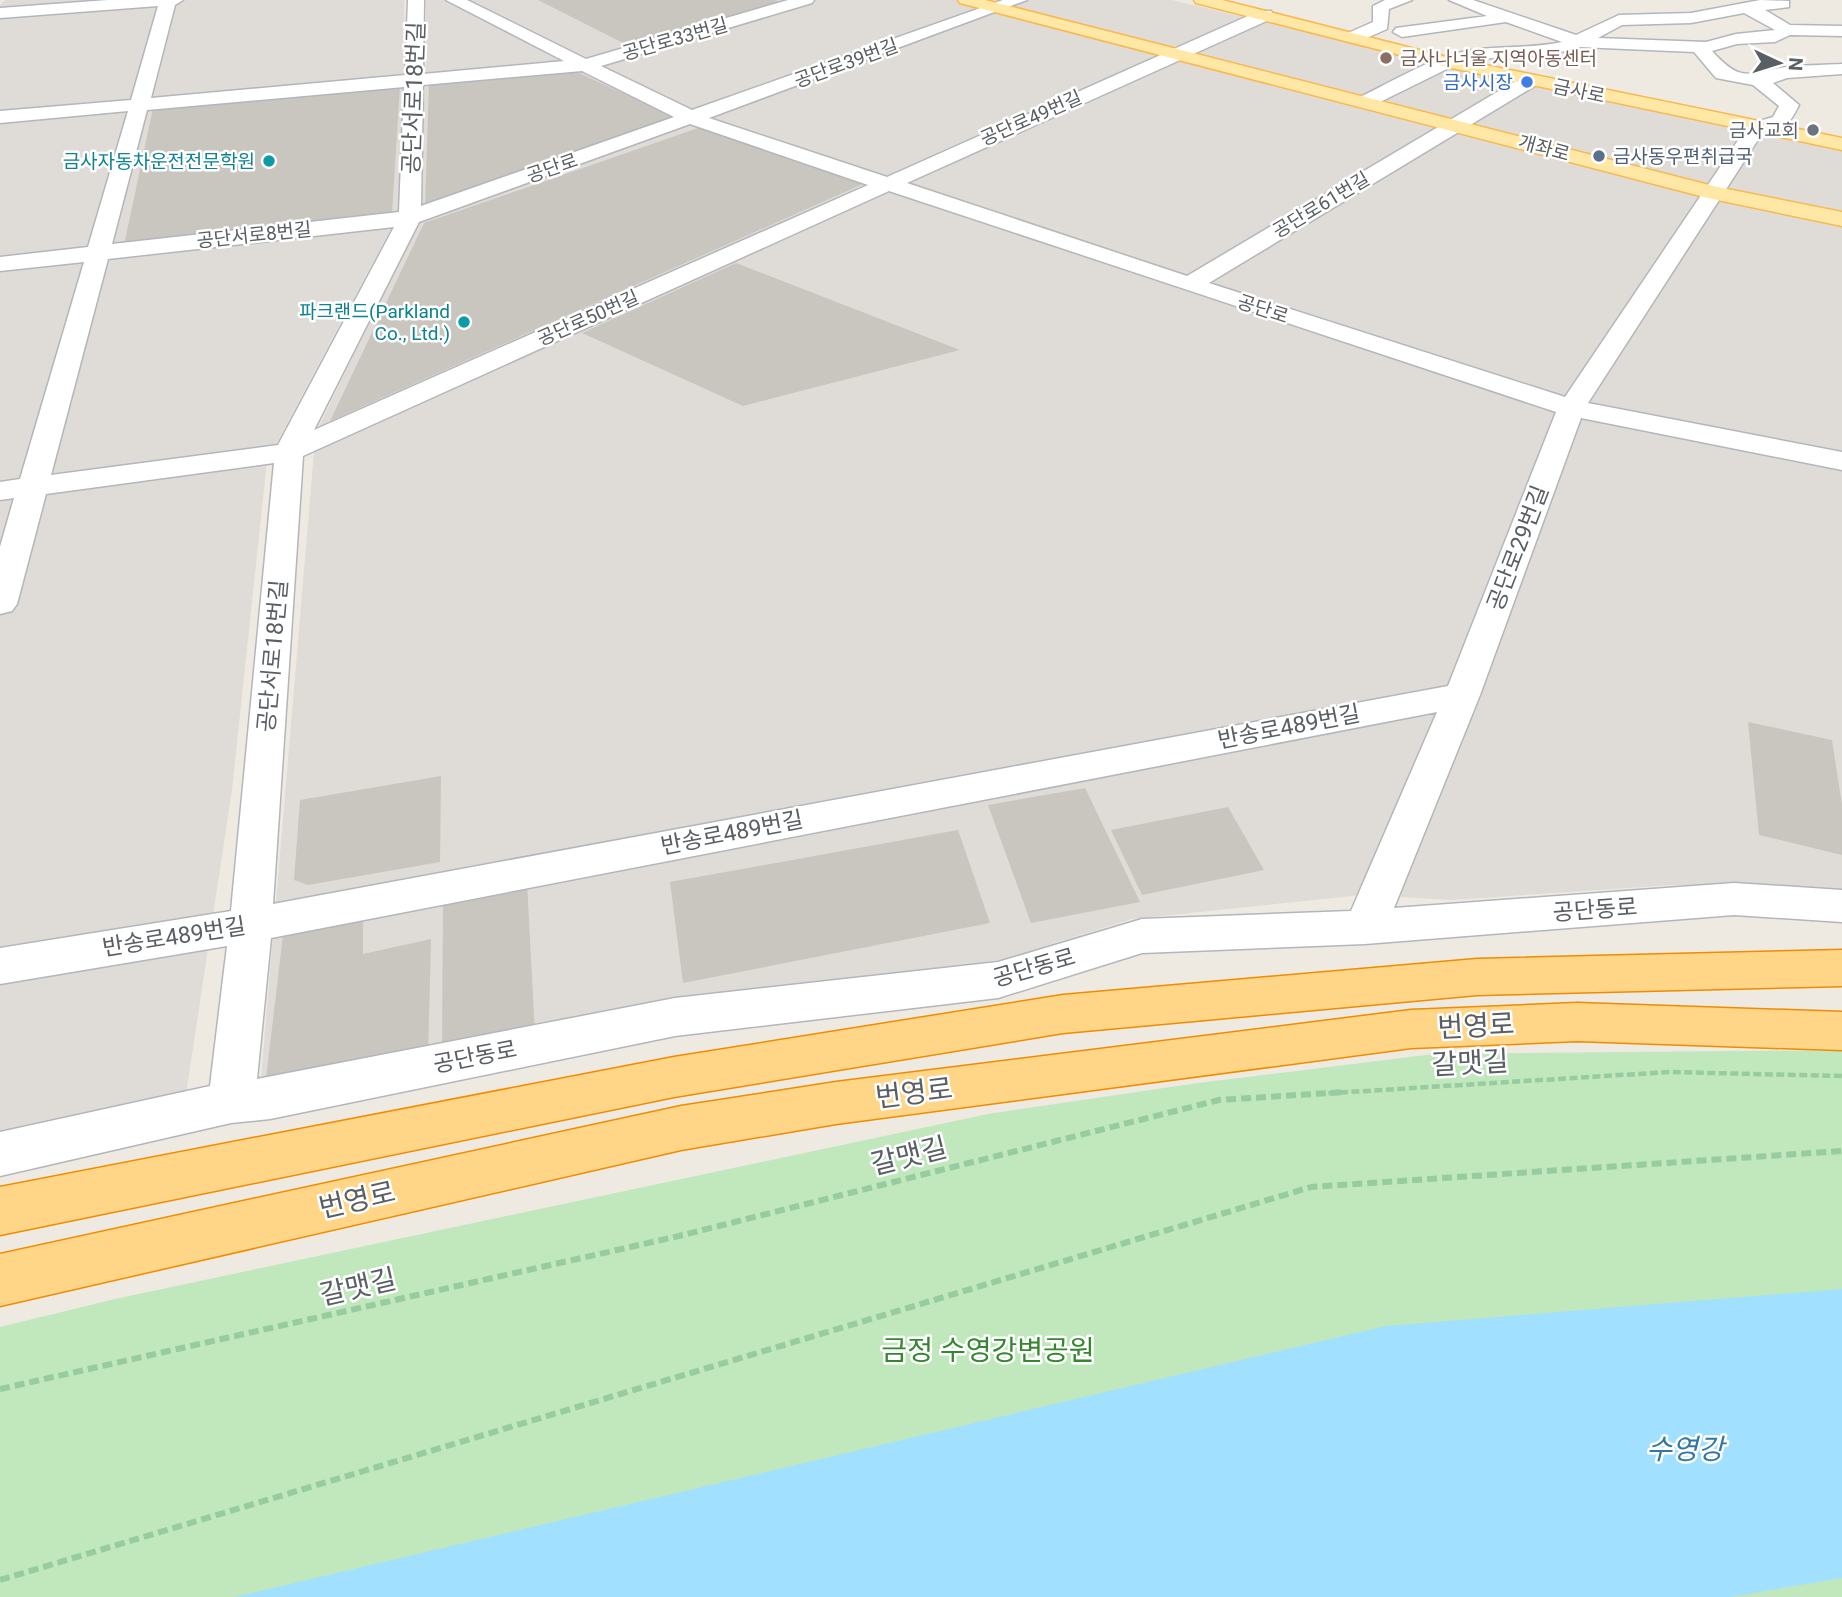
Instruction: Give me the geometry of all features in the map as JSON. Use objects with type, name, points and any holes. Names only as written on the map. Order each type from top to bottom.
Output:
[{"type":"highway","name":"번영로","points":[[0,1211],[674,1077],[1063,1014],[1477,977],[1842,968]]},
{"type":"highway","name":"번영로","points":[[0,1280],[681,1128],[836,1103],[1411,1029],[1577,1022],[1842,1031]]},
{"type":"main road","name":"개좌로","points":[[966,0],[1716,193],[1842,219]]},
{"type":"main road","name":"금사로","points":[[1202,0],[1237,8],[1269,8],[1354,37],[1531,80],[1842,144]]},
{"type":"street","points":[[0,13],[175,0]]},
{"type":"street","name":"공단서로18번길","points":[[231,1102],[251,925],[289,452],[410,218],[416,0]]},
{"type":"street","name":"공단로","points":[[454,0],[694,119],[1189,285],[1570,408],[1842,461]]},
{"type":"street","name":"공단로33번길","points":[[584,65],[806,0]]},
{"type":"street","points":[[998,8],[1019,0]]},
{"type":"street","points":[[1381,25],[1375,3],[1404,0]]},
{"type":"street","points":[[1457,0],[1577,40],[1630,46],[1703,47],[1736,39],[1774,37],[1786,30],[1842,31]]},
{"type":"street","points":[[1656,0],[1691,18]]},
{"type":"street","points":[[1706,0],[1771,18],[1786,30]]},
{"type":"street","points":[[0,604],[168,1]]},
{"type":"street","points":[[1365,102],[1456,60],[1479,54],[1537,53],[1613,26],[1619,20],[1691,18],[1783,4]]},
{"type":"street","name":"공단로39번길","points":[[694,119],[998,8]]},
{"type":"street","points":[[1175,54],[1269,8]]},
{"type":"street","points":[[1402,32],[1516,18]]},
{"type":"street","points":[[1354,37],[1381,25],[1402,32],[1456,60]]},
{"type":"street","points":[[1613,26],[1630,46]]},
{"type":"street","points":[[1703,47],[1786,73]]},
{"type":"street","points":[[1703,47],[1723,74],[1759,80],[1786,73],[1842,69]]},
{"type":"street","name":"공단로49번길","points":[[887,183],[1175,54]]},
{"type":"street","points":[[0,117],[584,65]]},
{"type":"street","points":[[1454,124],[1531,80]]},
{"type":"street","points":[[1716,193],[1756,128],[1781,121],[1789,105],[1759,80]]},
{"type":"street","name":"공단로","points":[[410,218],[694,119]]},
{"type":"street","name":"공단로61번길","points":[[1189,285],[1454,124]]},
{"type":"street","name":"공단로50번길","points":[[289,452],[887,183]]},
{"type":"street","name":"공단로29번길","points":[[1365,927],[1462,695],[1570,408],[1716,193]]},
{"type":"street","name":"공단서로8번길","points":[[0,264],[410,218]]},
{"type":"street","points":[[0,491],[289,452]]},
{"type":"street","name":"반송로489번길","points":[[0,966],[251,925],[1462,695]]},
{"type":"street","name":"공단동로","points":[[231,1102],[270,1098],[675,1017],[998,981],[1142,936],[1365,927],[1734,899],[1842,906]]},
{"type":"street","points":[[0,1154],[231,1102]]},
{"type":"path","name":"갈맷길","points":[[0,1389],[679,1236],[1219,1100],[1669,1072],[1842,1076]]},
{"type":"path","points":[[0,1580],[1311,1187],[1842,1151]]},
{"type":"shaded area","points":[[5,0],[404,0],[405,74],[403,206],[267,461],[232,790],[185,1101],[0,1139],[0,5]]},
{"type":"shaded area","points":[[426,0],[1172,0],[1243,17],[316,432],[416,229],[426,76]]},
{"type":"shaded area","points":[[1260,21],[1465,70],[1842,149],[1842,889],[1673,885],[1451,900],[1362,895],[1132,919],[1000,960],[684,1001],[260,1090],[314,452],[551,341],[753,253]]},
{"type":"green space","name":"금정 수영강변공원","points":[[1842,1050],[1842,1597],[0,1597],[0,1327],[115,1299],[988,1114],[1198,1083],[1434,1054]]},
{"type":"water","name":"수영강","points":[[1842,1289],[1842,1578],[1730,1597],[235,1597],[1386,1326]]},
{"type":"building","points":[[538,0],[775,0],[787,4],[633,48]]},
{"type":"building","points":[[575,71],[674,117],[425,207],[429,84]]},
{"type":"building","name":"금사자동차운전전문학원","points":[[400,87],[392,213],[124,245],[153,108]]},
{"type":"building","name":"파크랜드(Parkland Co., Ltd.)","points":[[701,127],[863,184],[330,421],[424,223]]},
{"type":"building","points":[[736,263],[960,350],[743,406],[582,333]]},
{"type":"building","points":[[1748,722],[1832,740],[1842,805],[1842,855],[1759,835]]},
{"type":"building","points":[[441,776],[440,862],[308,885],[294,880],[300,800]]},
{"type":"building","points":[[1085,788],[1140,902],[1031,923],[988,805]]},
{"type":"building","points":[[1228,807],[1264,870],[1142,895],[1111,830]]},
{"type":"building","points":[[958,830],[990,923],[683,983],[670,882]]},
{"type":"building","points":[[527,882],[535,1034],[442,1053],[443,898]]},
{"type":"building","points":[[363,921],[363,954],[431,939],[428,1055],[265,1087],[283,935]]},
{"type":"place","name":"금사나너울 지역아동센터","points":[[1386,58]]},
{"type":"place","name":"금사시장","points":[[1527,82]]},
{"type":"place","name":"금사교회","points":[[1813,130]]},
{"type":"place","name":"금사동우편취급국","points":[[1599,156]]},
{"type":"place","name":"금사자동차운전전문학원","points":[[269,161]]},
{"type":"place","name":"파크랜드(Parkland Co., Ltd.)","points":[[464,322]]}]
